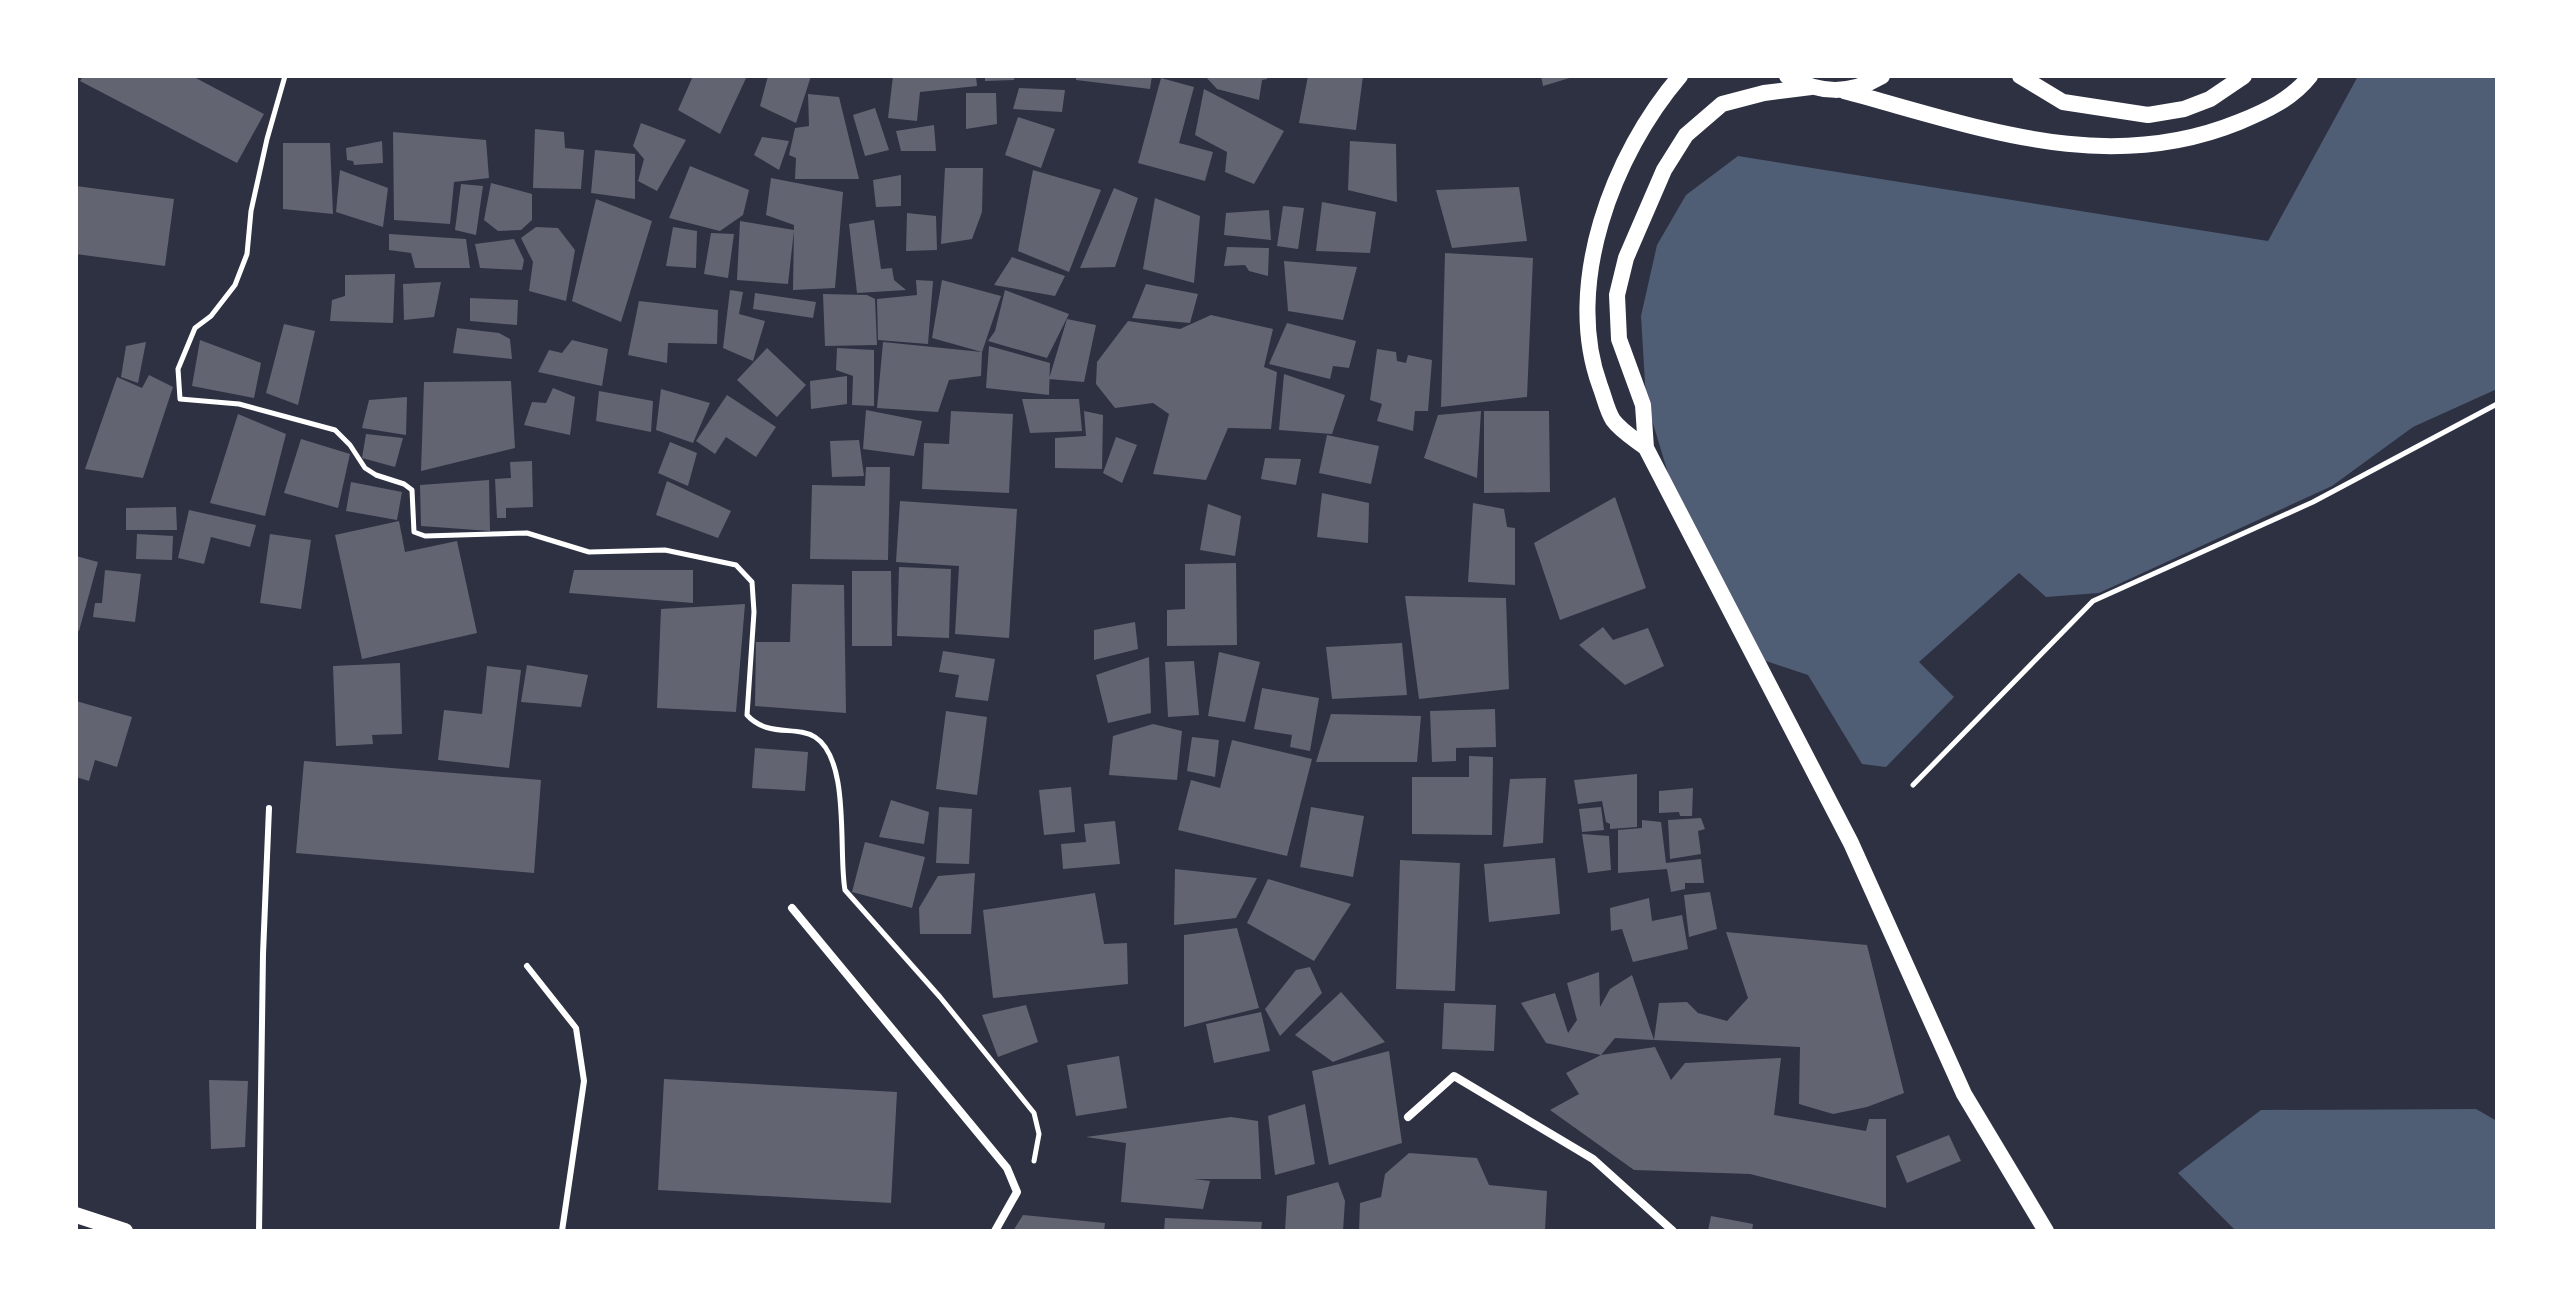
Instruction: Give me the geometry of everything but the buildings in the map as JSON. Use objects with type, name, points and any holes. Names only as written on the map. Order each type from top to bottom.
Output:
[{"type":"main road","points":[[1680,76],[1632,147],[1610,193],[1590,282],[1587,323],[1596,373],[1613,420],[1646,448],[1851,843],[1964,1094],[2046,1231]]},
{"type":"main road","points":[[1787,76],[1811,87]]},
{"type":"main road","points":[[1844,91],[1882,76]]},
{"type":"main road","points":[[2020,76],[2063,102],[2148,115],[2184,109],[2210,99],[2244,76]]},
{"type":"main road","points":[[1646,448],[1643,405],[1619,339],[1617,295],[1626,258],[1664,170],[1686,135],[1722,104],[1764,93],[1811,87],[1844,91],[2026,139],[2089,147],[2155,146],[2221,130],[2270,110],[2302,87],[2310,76]]},
{"type":"main road","points":[[76,1215],[125,1231]]},
{"type":"street","points":[[792,908],[1007,1168],[1017,1192],[995,1231]]},
{"type":"street","points":[[1408,1117],[1454,1076],[1593,1159],[1673,1231]]},
{"type":"lane","points":[[259,1231],[263,954],[269,808]]},
{"type":"lane","points":[[527,966],[576,1028],[584,1081],[562,1231]]},
{"type":"path","points":[[285,76],[251,211],[247,254],[235,285],[211,316],[195,328],[178,369],[180,399],[239,404],[335,430],[350,445],[365,468],[412,490],[414,532],[425,536],[527,533],[589,552],[665,550],[736,565],[752,582],[754,612],[747,715],[756,725],[814,737],[828,752],[842,799],[845,890],[940,997],[1034,1113],[1039,1134],[1036,1155],[1017,1192]]},
{"type":"path","points":[[1913,785],[2093,601],[2313,502],[2497,404]]},
{"type":"water","points":[[2358,76],[2497,76],[2497,389],[2413,427],[2332,486],[2099,593],[2046,597],[2019,573],[1919,662],[1954,697],[1886,767],[1862,764],[1808,675],[1763,660],[1673,490],[1646,400],[1641,316],[1657,245],[1686,195],[1738,156],[2268,241]]},
{"type":"water","points":[[2476,1109],[2497,1121],[2497,1231],[2236,1231],[2178,1173],[2261,1110]]}]
